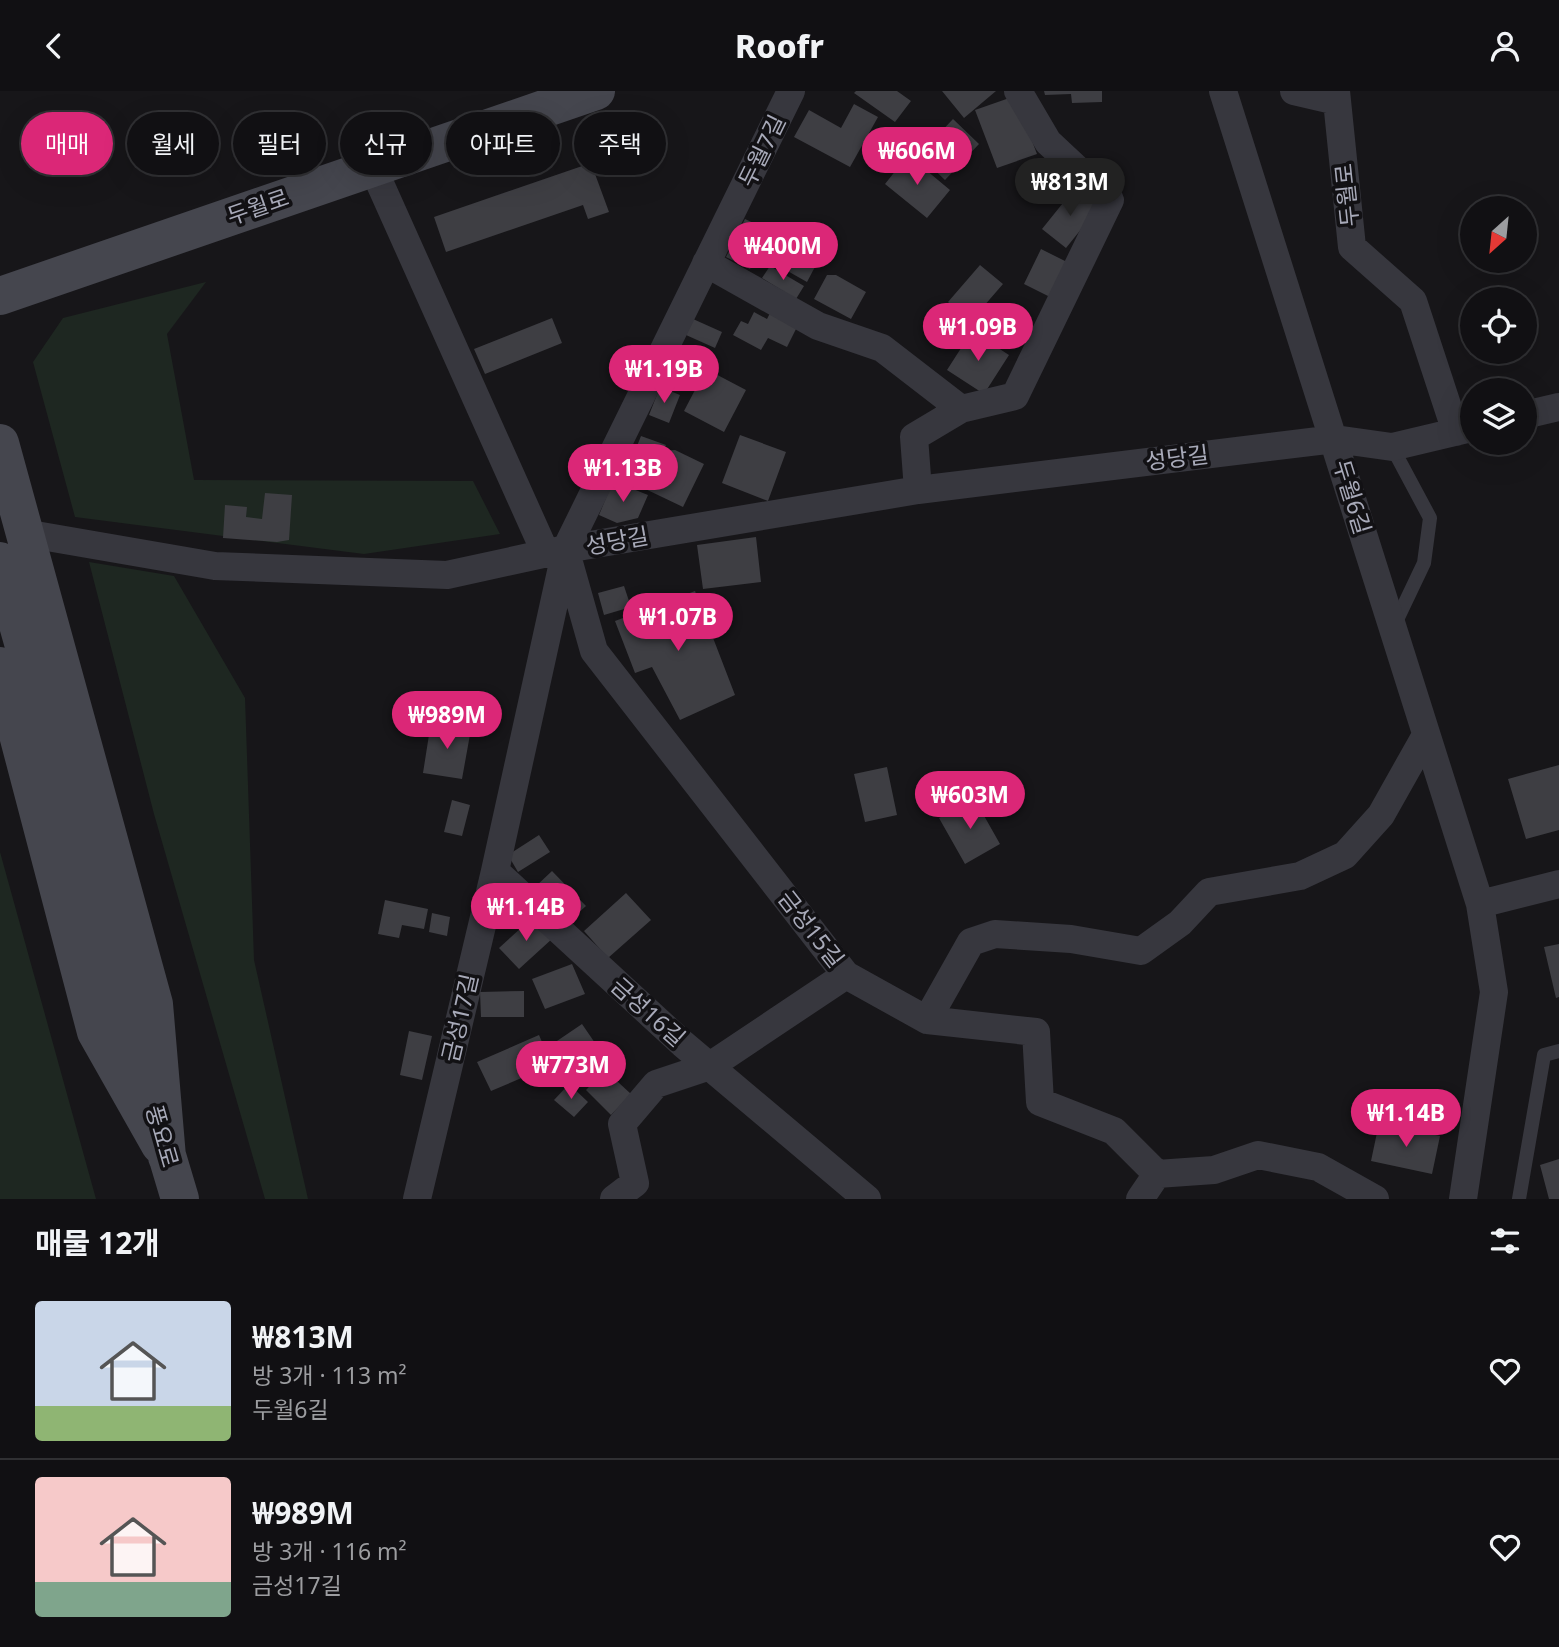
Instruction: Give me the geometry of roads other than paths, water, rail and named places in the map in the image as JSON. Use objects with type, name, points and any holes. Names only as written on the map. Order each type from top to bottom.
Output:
[{"type":"main road","name":"두월로","points":[[432,148],[596,91]]},
{"type":"main road","name":"두월로","points":[[0,296],[353,175]]},
{"type":"main road","points":[[0,443],[12,547],[154,1005],[171,1180]]},
{"type":"main road","name":"풍요로","points":[[12,547],[171,1180]]},
{"type":"main road","points":[[0,666],[96,1032],[171,1180]]},
{"type":"street","name":"두월7길","points":[[556,552],[706,263],[791,91]]},
{"type":"street","points":[[918,490],[914,437],[961,409],[1015,396],[1110,200],[1048,142],[1018,91]]},
{"type":"street","name":"두월6길","points":[[1223,91],[1480,904],[1494,992],[1464,1199]]},
{"type":"street","points":[[1294,91],[1337,96]]},
{"type":"street","name":"두월로","points":[[1337,96],[1352,247],[1413,301],[1460,420]]},
{"type":"street","name":"금성15길","points":[[376,175],[556,552],[594,651],[846,975],[928,1020],[1036,1032],[1040,1102],[1114,1131],[1157,1174]]},
{"type":"street","points":[[706,263],[818,326],[882,348],[961,409]]},
{"type":"street","points":[[1537,412],[1559,407]]},
{"type":"street","points":[[1392,447],[1460,431]]},
{"type":"street","name":"성당길","points":[[12,547],[215,566],[447,575],[556,552],[918,490],[1335,439],[1392,447]]},
{"type":"street","name":"금성17길","points":[[417,1199],[495,871],[556,552]]},
{"type":"street","points":[[928,1020],[971,942],[995,935],[1071,939],[1142,951],[1180,923],[1209,892],[1300,876],[1345,855],[1381,815],[1426,735]]},
{"type":"street","name":"금성16길","points":[[495,871],[683,1044],[867,1199]]},
{"type":"street","points":[[1480,904],[1559,884]]},
{"type":"street","name":"금성16길","points":[[614,1199],[635,1183],[622,1124],[656,1084],[710,1066],[846,975]]},
{"type":"street","points":[[1140,1199],[1157,1174],[1214,1170],[1258,1155],[1318,1167],[1375,1199]]},
{"type":"lane","points":[[1392,447],[1430,518],[1424,563],[1392,630]]},
{"type":"lane","points":[[1520,1199],[1544,1055],[1559,1051]]}]
